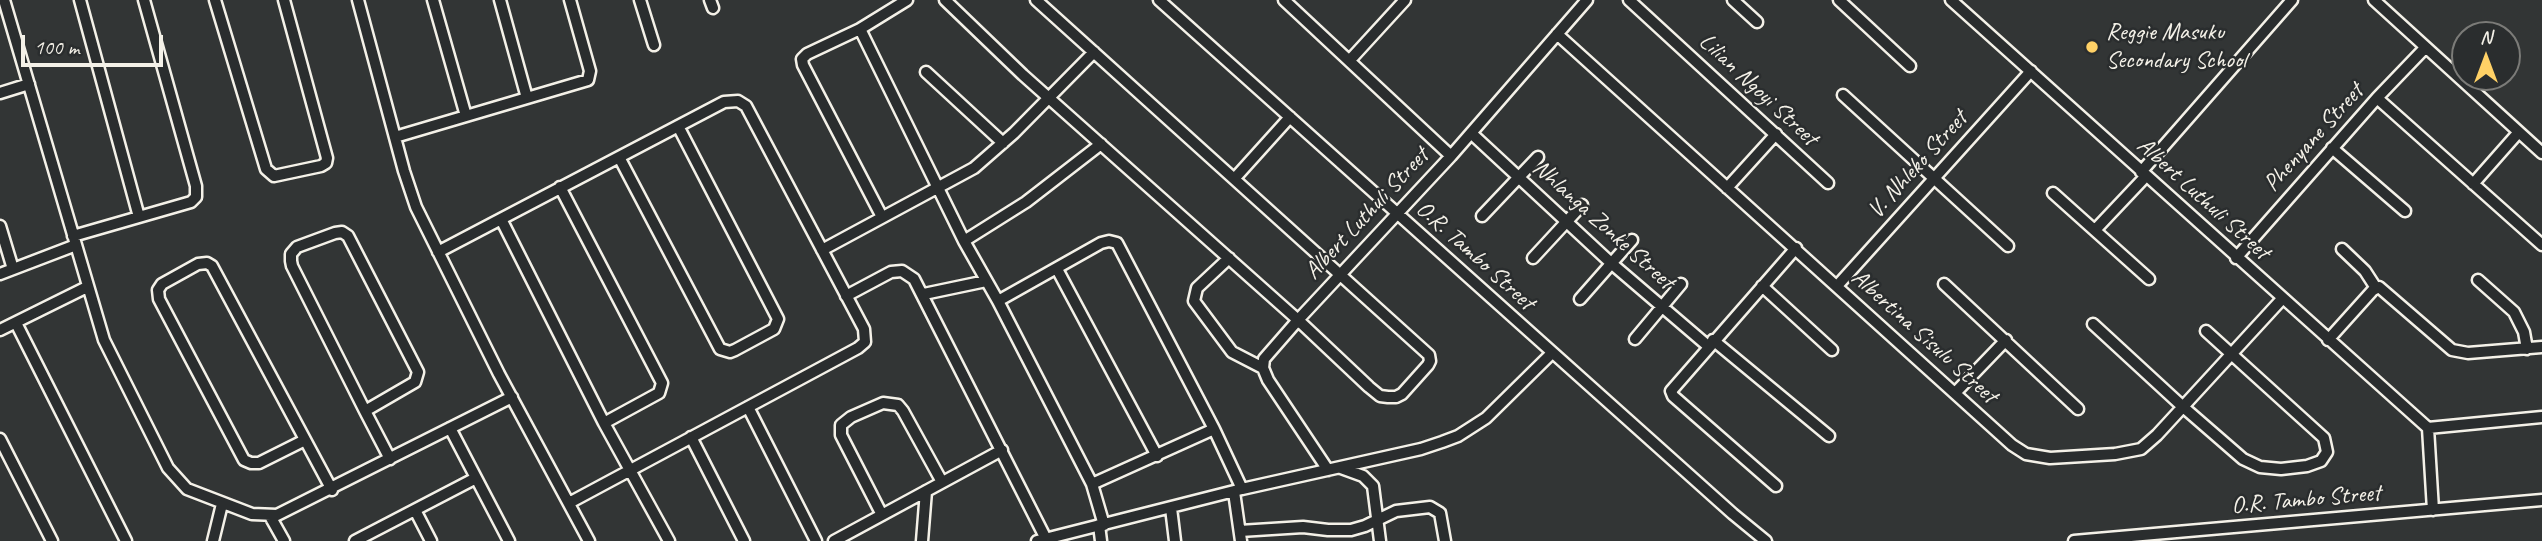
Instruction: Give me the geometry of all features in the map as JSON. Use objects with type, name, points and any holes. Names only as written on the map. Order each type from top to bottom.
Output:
[{"type":"street","points":[[4,0],[87,287],[111,356],[168,468],[187,489],[222,504],[270,516],[332,490],[512,397]]},
{"type":"street","points":[[0,274],[75,241],[139,217],[191,202],[197,194],[144,0]]},
{"type":"street","points":[[215,0],[266,169],[274,176],[321,166],[326,163],[327,158],[284,0]]},
{"type":"street","points":[[358,0],[416,207],[512,397],[589,541]]},
{"type":"street","points":[[433,0],[466,116]]},
{"type":"street","points":[[500,0],[527,98]]},
{"type":"street","points":[[395,137],[590,78],[570,0]]},
{"type":"street","points":[[640,0],[654,45]]},
{"type":"street","points":[[883,218],[802,62],[807,54],[860,29],[907,0]]},
{"type":"street","points":[[945,0],[1049,98],[1380,396],[1396,397],[1402,394],[1428,365],[1429,355],[1036,0]]},
{"type":"street","name":"O.R. Tambo Street","points":[[1159,0],[1766,541]]},
{"type":"street","points":[[1284,0],[1451,156]]},
{"type":"street","points":[[1350,60],[1405,0]]},
{"type":"street","name":"Albert Luthuli Street","points":[[1263,368],[1266,356],[1451,156],[1587,0]]},
{"type":"street","name":"Lilian Ngoyi Street","points":[[1629,0],[1828,183]]},
{"type":"street","points":[[1733,0],[1757,22]]},
{"type":"street","points":[[1839,0],[1910,66]]},
{"type":"street","name":"Albert Luthuli Street","points":[[1951,0],[2428,428]]},
{"type":"street","points":[[2095,230],[2292,0]]},
{"type":"street","points":[[2374,0],[2542,153]]},
{"type":"street","points":[[83,1],[139,217]]},
{"type":"street","points":[[860,29],[964,241],[999,301],[1092,484],[1101,525],[1101,541]]},
{"type":"street","name":"Albertina Sisulu Street","points":[[1557,34],[2019,450],[2036,457],[2115,454],[2141,449],[2282,299]]},
{"type":"street","name":"Phenyane Street","points":[[2236,258],[2377,98],[2425,48]]},
{"type":"street","points":[[822,250],[974,167],[1003,143],[1094,52]]},
{"type":"street","name":"V. Nhleko Street","points":[[1837,286],[2031,71]]},
{"type":"street","points":[[926,72],[1003,143]]},
{"type":"street","points":[[0,93],[29,84]]},
{"type":"street","points":[[1843,95],[2008,246]]},
{"type":"street","points":[[2377,98],[2542,244]]},
{"type":"street","points":[[438,252],[724,102],[734,100],[742,102],[864,329],[866,338],[862,345],[569,503]]},
{"type":"street","points":[[1235,178],[1290,117]]},
{"type":"street","points":[[619,157],[717,345],[730,352],[755,340],[775,329],[778,319],[678,126]]},
{"type":"street","name":"Nhlanga Zonke Street","points":[[1471,133],[1611,263],[1829,436]]},
{"type":"street","points":[[2473,184],[2518,133]]},
{"type":"street","points":[[1727,188],[1776,134]]},
{"type":"street","points":[[964,241],[1026,202],[1101,144]]},
{"type":"street","points":[[2332,148],[2404,211]]},
{"type":"street","points":[[1482,216],[1538,157]]},
{"type":"street","points":[[560,187],[658,370],[662,383],[659,393],[604,423]]},
{"type":"street","points":[[2053,193],[2149,279]]},
{"type":"street","points":[[1533,258],[1582,205]]},
{"type":"street","points":[[500,219],[604,423],[669,541]]},
{"type":"street","points":[[0,226],[13,269]]},
{"type":"street","points":[[365,411],[415,383],[418,380],[418,372],[348,236],[342,232],[335,233],[297,247],[291,254],[291,261],[365,411],[390,458]]},
{"type":"street","points":[[1580,299],[1632,240]]},
{"type":"street","points":[[999,301],[1106,241],[1117,243],[1214,429],[1238,491],[1241,536],[1310,527],[1351,530],[1396,511],[1423,507],[1435,508],[1442,518],[1445,541]]},
{"type":"street","points":[[1776,486],[1673,396],[1671,391],[1796,248]]},
{"type":"street","points":[[2342,249],[2365,271],[2376,288]]},
{"type":"street","points":[[1229,258],[1197,288],[1194,301],[1232,352],[1263,368],[1268,380],[1333,468],[1363,475],[1371,482],[1375,491],[1380,541]]},
{"type":"street","points":[[305,440],[259,463],[244,460],[159,299],[158,290],[162,284],[198,264],[207,263],[212,266],[332,490]]},
{"type":"street","points":[[1058,269],[1157,456]]},
{"type":"street","points":[[846,296],[896,271],[910,275],[924,295],[1002,450],[1041,540],[1421,449],[1458,436],[1486,418],[1552,353]]},
{"type":"street","points":[[2478,279],[2514,312],[2524,332],[2527,349]]},
{"type":"street","points":[[924,295],[986,281]]},
{"type":"street","points":[[1634,339],[1681,284]]},
{"type":"street","points":[[1944,284],[2078,409]]},
{"type":"street","points":[[1762,286],[1832,350]]},
{"type":"street","points":[[0,330],[87,287]]},
{"type":"street","points":[[2328,340],[2376,288]]},
{"type":"street","points":[[2376,288],[2381,288],[2452,350],[2468,353],[2542,348]]},
{"type":"street","points":[[16,323],[126,541]]},
{"type":"street","points":[[2093,324],[2243,459],[2260,467],[2281,469],[2315,464],[2326,457],[2327,446],[2324,438],[2206,331]]},
{"type":"street","points":[[1955,393],[2006,340]]},
{"type":"street","points":[[882,515],[841,435],[841,425],[851,417],[883,403],[898,405],[942,482]]},
{"type":"street","points":[[748,407],[816,541]]},
{"type":"street","points":[[2433,510],[2428,428],[2542,417]]},
{"type":"street","points":[[450,428],[509,541]]},
{"type":"street","points":[[1092,484],[1214,429]]},
{"type":"street","points":[[691,437],[744,541]]},
{"type":"street","points":[[0,439],[52,541]]},
{"type":"street","points":[[834,541],[1002,450]]},
{"type":"street","points":[[357,541],[476,478]]},
{"type":"street","points":[[922,541],[926,491]]},
{"type":"street","name":"O.R. Tambo Street","points":[[2074,541],[2542,500]]},
{"type":"street","points":[[213,541],[222,504]]},
{"type":"street","points":[[1171,509],[1175,541]]},
{"type":"street","points":[[415,510],[431,541]]},
{"type":"street","points":[[270,516],[284,541]]},
{"type":"street","points":[[1310,527],[1311,541]]},
{"type":"place","name":"Reggie Masuku Secondary School","points":[[2092,47]]}]
